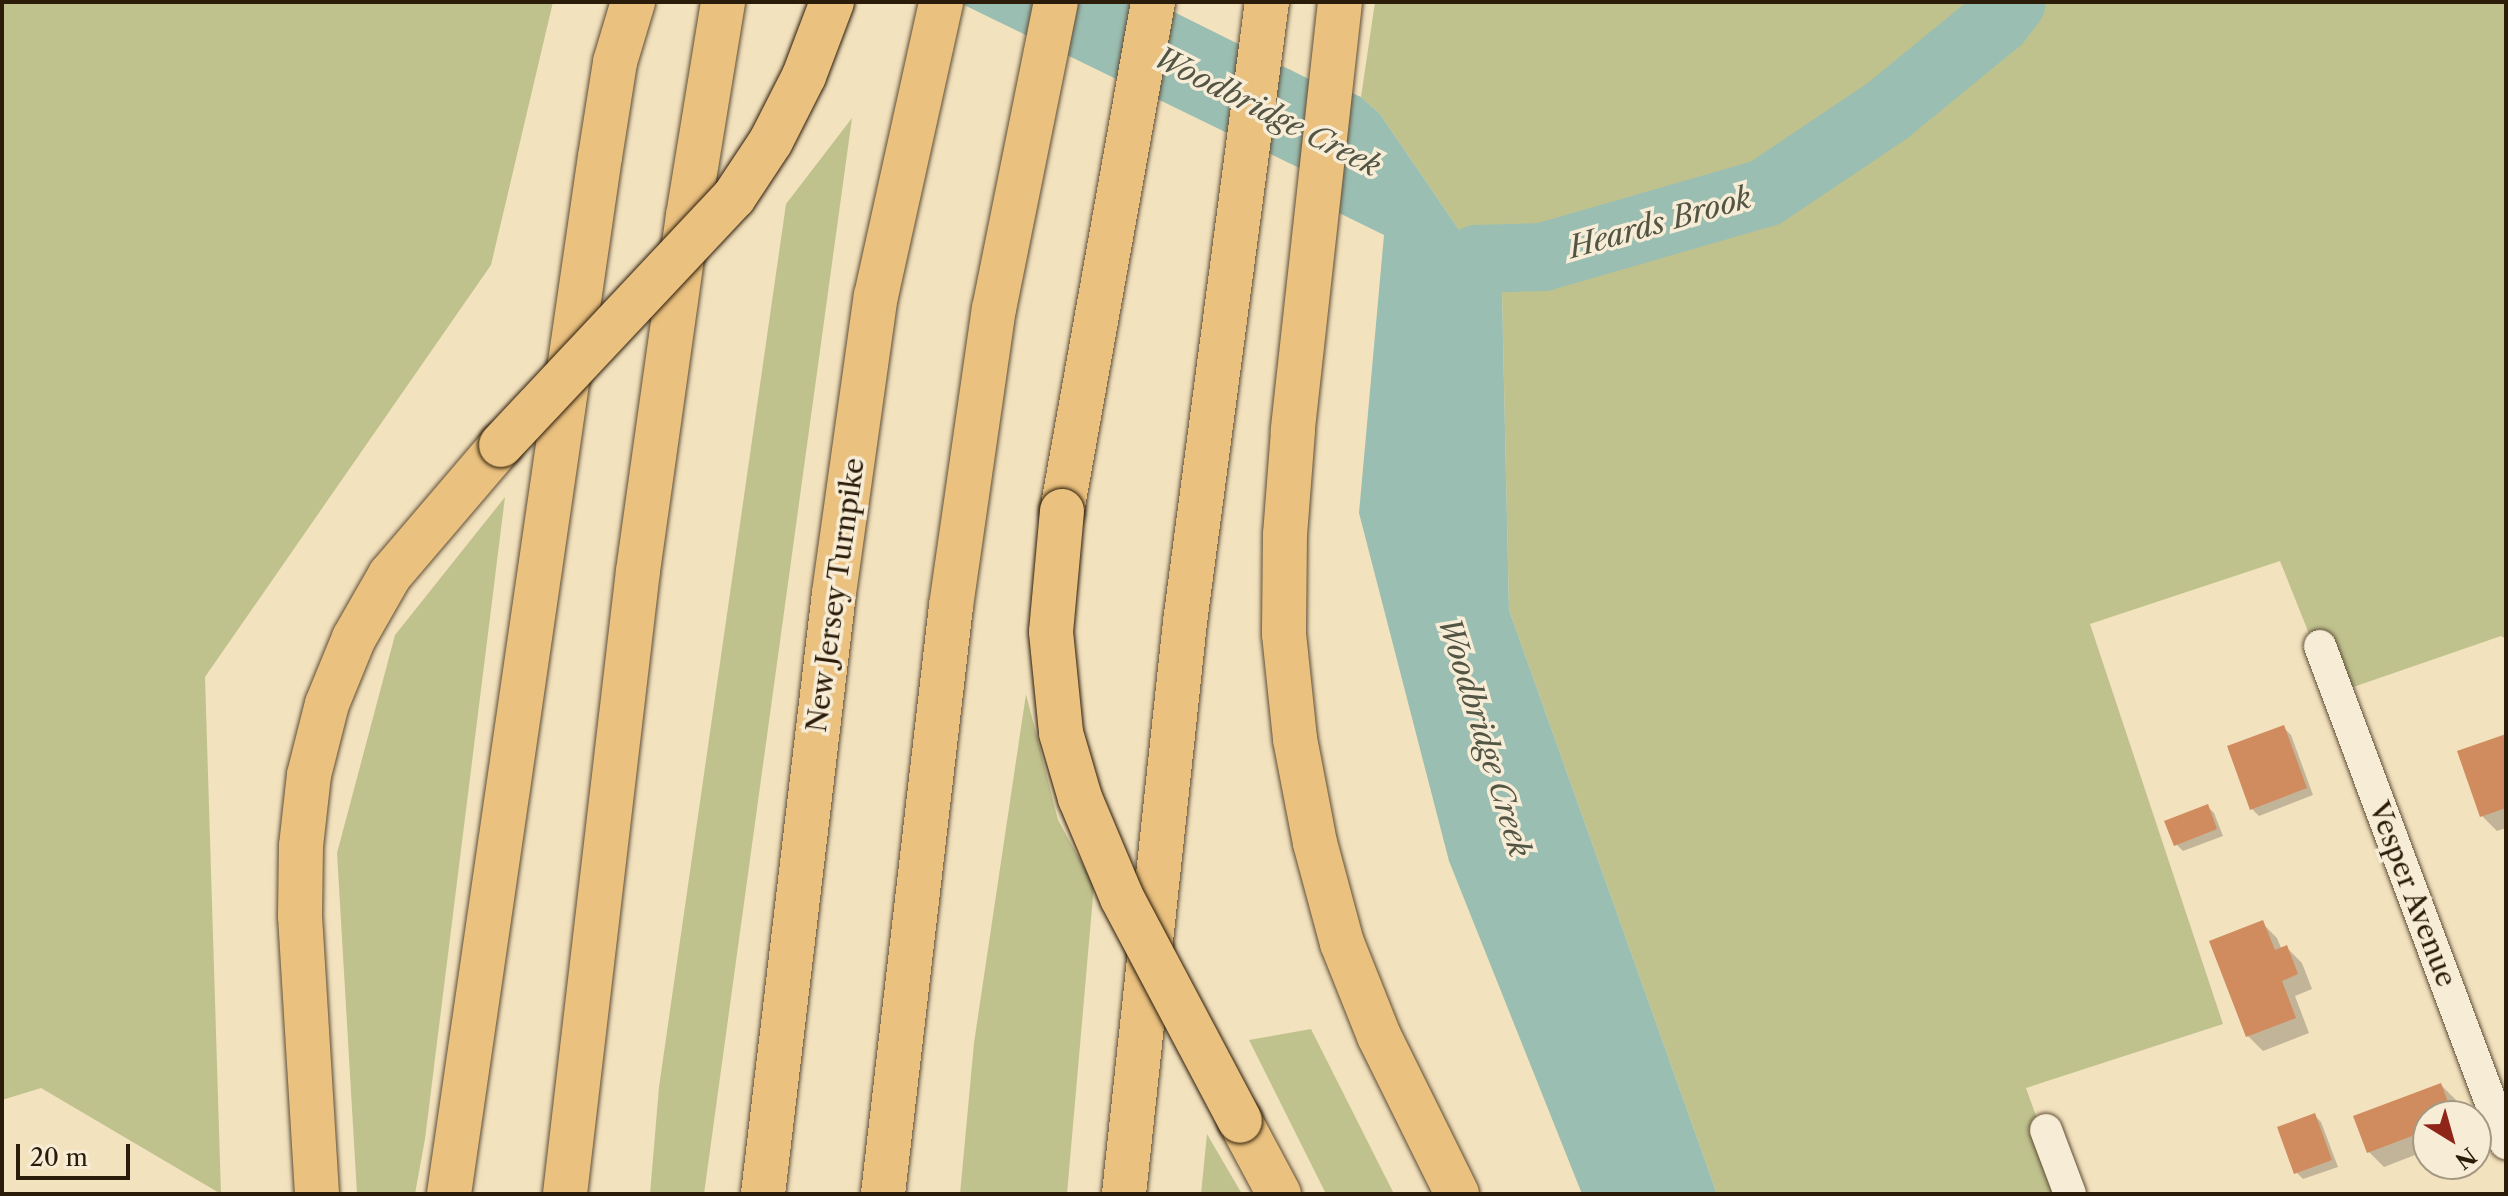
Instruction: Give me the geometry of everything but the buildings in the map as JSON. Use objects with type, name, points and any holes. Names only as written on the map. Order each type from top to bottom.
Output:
[{"type":"highway","points":[[449,1194],[600,157],[615,62],[633,2]]},
{"type":"highway","points":[[565,1194],[638,571],[688,216],[723,2]]},
{"type":"highway","points":[[317,1194],[300,916],[301,846],[309,775],[323,718],[354,638],[390,575],[501,445],[734,197],[771,141],[804,76],[832,2]]},
{"type":"highway","name":"New Jersey Turnpike","points":[[763,1194],[832,609],[876,296],[941,2]]},
{"type":"highway","points":[[883,1194],[949,621],[991,324],[1056,2]]},
{"type":"highway","points":[[1153,2],[1062,511],[1051,632],[1061,733],[1080,798],[1122,898],[1279,1194]]},
{"type":"highway","points":[[1124,1194],[1185,622],[1267,2]]},
{"type":"highway","points":[[1340,2],[1285,534],[1284,634],[1295,739],[1315,843],[1342,943],[1379,1036],[1457,1194]]},
{"type":"street","name":"Vesper Avenue","points":[[2320,646],[2506,1143]]},
{"type":"street","points":[[2046,1130],[2070,1194]]},
{"type":"green space","points":[[2,2],[553,2],[491,265],[205,677],[221,1194],[41,1088],[2,1100]]},
{"type":"green space","points":[[1375,2],[2506,2],[2506,639],[2501,636],[2333,694],[2280,561],[2090,624],[2223,1024],[2026,1088],[2064,1194],[1717,1194],[1509,610],[1502,293],[1380,114],[1361,97]]},
{"type":"green space","points":[[852,118],[704,1194],[650,1194],[659,1087],[786,204]]},
{"type":"green space","points":[[505,497],[425,1139],[415,1194],[357,1194],[337,853],[395,635]]},
{"type":"green space","points":[[1026,694],[1058,820],[1094,885],[1067,1194],[960,1194],[974,1043]]},
{"type":"green space","points":[[1311,1029],[1394,1194],[1326,1194],[1249,1040]]},
{"type":"green space","points":[[1207,1134],[1242,1194],[1201,1194]]},
{"type":"water","name":"Woodbridge Creek","points":[[958,2],[1154,2],[1341,95],[1343,89],[1361,97],[1380,114],[1502,293],[1509,610],[1717,1194],[1582,1194],[1449,861],[1359,513],[1384,235],[1327,207],[1330,183]]},
{"type":"waterway","name":"Heards Brook","points":[[1439,277],[1477,259],[1543,257],[1765,193],[1887,111],[1997,21],[2012,2]]}]
